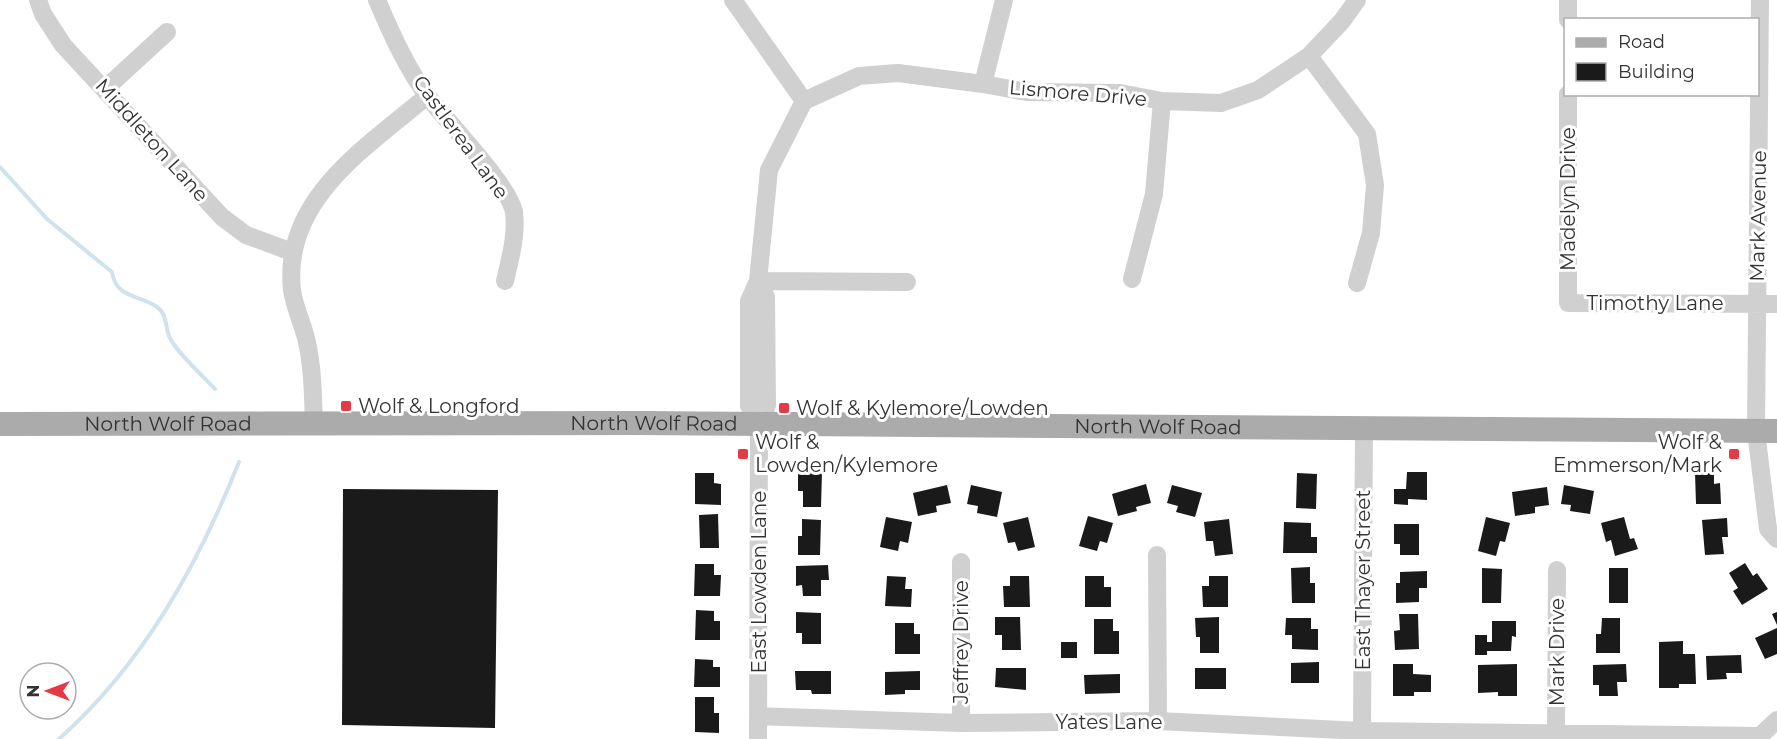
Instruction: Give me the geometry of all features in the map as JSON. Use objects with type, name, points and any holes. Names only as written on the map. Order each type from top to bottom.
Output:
[{"type":"main road","name":"North Wolf Road","points":[[0,424],[759,424],[1767,431]]},
{"type":"street","name":"Middleton Lane","points":[[38,0],[43,14],[63,45],[106,88],[222,217],[246,235],[292,252]]},
{"type":"street","name":"Castlerea Lane","points":[[377,0],[396,44],[427,96],[496,179],[514,211],[513,244],[506,281]]},
{"type":"street","points":[[733,0],[804,101],[769,170],[758,281],[907,282]]},
{"type":"street","points":[[983,84],[1004,0]]},
{"type":"street","name":"Lismore Drive","points":[[804,101],[859,76],[898,73],[1027,92],[1120,93],[1162,101],[1221,103],[1258,90],[1308,56],[1342,21],[1357,0]]},
{"type":"street","points":[[1568,0],[1568,18]]},
{"type":"street","name":"Mark Avenue","points":[[1760,0],[1757,304],[1767,431],[1768,529],[1777,539]]},
{"type":"street","points":[[106,88],[167,32]]},
{"type":"street","points":[[1308,56],[1367,134],[1375,185],[1371,234],[1357,283]]},
{"type":"street","points":[[314,425],[313,383],[307,339],[292,291],[292,252],[315,200],[334,174],[427,96]]},
{"type":"street","name":"Madelyn Drive","points":[[1568,96],[1568,303]]},
{"type":"street","points":[[1132,279],[1154,194],[1162,101]]},
{"type":"street","name":"East Lowden Lane","points":[[758,281],[766,297],[767,405],[759,424],[758,739]]},
{"type":"street","name":"Timothy Lane","points":[[1568,303],[1777,304]]},
{"type":"street","name":"East Thayer Street","points":[[1351,733],[1364,428]]},
{"type":"street","points":[[1157,555],[1158,721]]},
{"type":"street","name":"Jeffrey Drive","points":[[961,562],[961,723]]},
{"type":"street","name":"Mark Drive","points":[[1556,734],[1557,570]]},
{"type":"street","name":"Yates Lane","points":[[758,716],[961,723],[1158,721],[1351,733],[1760,736],[1777,720]]},
{"type":"building","points":[[798,472],[822,472],[821,507],[803,507],[803,491],[798,491]]},
{"type":"building","points":[[1407,472],[1427,472],[1427,500],[1408,499],[1408,505],[1394,504],[1394,489],[1406,489]]},
{"type":"building","points":[[695,473],[714,473],[714,483],[721,484],[721,505],[695,504]]},
{"type":"building","points":[[1297,473],[1317,474],[1316,509],[1296,508]]},
{"type":"building","points":[[1695,473],[1714,473],[1714,484],[1720,483],[1721,504],[1696,504]]},
{"type":"building","points":[[1146,484],[1151,503],[1136,507],[1137,511],[1118,516],[1112,494]]},
{"type":"building","points":[[947,485],[951,503],[936,506],[937,512],[918,516],[913,493]]},
{"type":"building","points":[[971,485],[1002,492],[997,517],[977,513],[978,506],[967,504]]},
{"type":"building","points":[[1172,485],[1202,493],[1195,517],[1176,512],[1178,506],[1167,503]]},
{"type":"building","points":[[1564,485],[1594,491],[1590,514],[1570,511],[1571,505],[1561,504]]},
{"type":"building","points":[[1547,487],[1549,505],[1535,507],[1535,513],[1515,516],[1512,492]]},
{"type":"building","points":[[343,489],[498,490],[495,728],[342,725]]},
{"type":"building","points":[[718,514],[719,548],[700,548],[699,515]]},
{"type":"building","points":[[1088,516],[1113,523],[1107,543],[1100,541],[1097,551],[1079,546]]},
{"type":"building","points":[[886,517],[912,522],[908,543],[900,541],[898,551],[880,547]]},
{"type":"building","points":[[1028,517],[1035,547],[1018,551],[1015,542],[1008,543],[1003,523]]},
{"type":"building","points":[[1486,517],[1510,523],[1505,542],[1500,541],[1496,556],[1478,551]]},
{"type":"building","points":[[1624,517],[1630,539],[1634,538],[1638,549],[1615,556],[1611,540],[1606,542],[1601,523]]},
{"type":"building","points":[[1727,518],[1728,537],[1722,537],[1724,554],[1705,555],[1702,520]]},
{"type":"building","points":[[802,519],[821,520],[820,555],[798,555],[798,536],[802,536]]},
{"type":"building","points":[[1229,519],[1233,554],[1215,556],[1213,541],[1206,541],[1204,522]]},
{"type":"building","points":[[1284,522],[1311,523],[1311,537],[1317,537],[1317,553],[1283,553]]},
{"type":"building","points":[[1394,524],[1419,524],[1419,555],[1400,555],[1400,544],[1394,544]]},
{"type":"building","points":[[1745,563],[1753,576],[1757,573],[1768,589],[1742,605],[1733,591],[1738,588],[1729,573]]},
{"type":"building","points":[[695,564],[714,564],[714,575],[721,575],[720,596],[694,596]]},
{"type":"building","points":[[828,565],[829,580],[821,580],[821,596],[803,596],[802,585],[796,586],[796,566]]},
{"type":"building","points":[[1310,567],[1310,583],[1315,583],[1315,603],[1292,603],[1291,568]]},
{"type":"building","points":[[1482,568],[1502,569],[1501,603],[1482,603]]},
{"type":"building","points":[[1609,568],[1628,568],[1628,603],[1609,603]]},
{"type":"building","points":[[1427,571],[1427,588],[1419,588],[1419,602],[1396,603],[1396,583],[1400,583],[1400,572]]},
{"type":"building","points":[[887,576],[906,577],[905,589],[912,589],[911,607],[885,606]]},
{"type":"building","points":[[1010,576],[1029,576],[1030,607],[1004,607],[1003,586],[1010,586]]},
{"type":"building","points":[[1085,576],[1104,576],[1104,587],[1111,587],[1111,607],[1085,607]]},
{"type":"building","points":[[1209,576],[1228,576],[1228,607],[1203,607],[1202,586],[1209,586]]},
{"type":"building","points":[[696,610],[714,611],[714,621],[720,621],[720,640],[695,640]]},
{"type":"building","points":[[796,612],[821,613],[821,644],[802,644],[802,633],[796,633]]},
{"type":"building","points":[[1777,612],[1777,625],[1772,614]]},
{"type":"building","points":[[1399,614],[1418,614],[1419,649],[1395,650],[1394,631],[1400,630]]},
{"type":"building","points":[[995,617],[1020,617],[1021,650],[1002,650],[1002,635],[995,635]]},
{"type":"building","points":[[1219,617],[1219,653],[1200,653],[1200,637],[1196,637],[1195,618]]},
{"type":"building","points":[[1286,618],[1311,618],[1311,629],[1318,629],[1318,650],[1292,649],[1292,635],[1285,635]]},
{"type":"building","points":[[1602,618],[1620,618],[1620,653],[1596,653],[1596,634],[1601,634]]},
{"type":"building","points":[[1094,619],[1113,619],[1113,631],[1119,631],[1119,654],[1094,654]]},
{"type":"building","points":[[1492,621],[1516,621],[1516,637],[1512,636],[1511,651],[1487,651],[1487,655],[1475,655],[1475,635],[1487,635],[1487,642],[1492,642]]},
{"type":"building","points":[[895,623],[914,623],[914,634],[920,634],[920,654],[895,654]]},
{"type":"building","points":[[1777,628],[1777,654],[1765,659],[1755,638]]},
{"type":"building","points":[[1683,641],[1683,654],[1695,654],[1696,684],[1679,684],[1679,688],[1659,688],[1659,642]]},
{"type":"building","points":[[1061,642],[1077,642],[1077,658],[1061,658]]},
{"type":"building","points":[[1741,655],[1742,673],[1726,673],[1727,679],[1707,680],[1706,656]]},
{"type":"building","points":[[695,659],[713,660],[713,667],[720,667],[720,687],[694,687]]},
{"type":"building","points":[[1319,662],[1319,683],[1291,683],[1291,663]]},
{"type":"building","points":[[1393,664],[1413,664],[1413,674],[1431,675],[1431,692],[1414,692],[1414,696],[1393,696]]},
{"type":"building","points":[[1517,664],[1517,696],[1498,696],[1498,692],[1478,693],[1478,665]]},
{"type":"building","points":[[1626,664],[1627,682],[1617,682],[1618,696],[1599,696],[1599,685],[1593,685],[1593,665]]},
{"type":"building","points":[[996,668],[1026,668],[1026,690],[995,687]]},
{"type":"building","points":[[1195,668],[1226,668],[1226,689],[1195,689]]},
{"type":"building","points":[[795,671],[831,671],[831,694],[812,694],[811,690],[796,690]]},
{"type":"building","points":[[920,671],[920,690],[905,690],[905,694],[885,695],[885,672]]},
{"type":"building","points":[[1120,674],[1120,693],[1085,694],[1084,675]]},
{"type":"building","points":[[695,697],[714,697],[714,713],[719,713],[719,733],[695,732]]},
{"type":"waterway","points":[[0,167],[47,219],[112,272],[118,287],[130,295],[151,303],[160,310],[172,342],[215,389]]},
{"type":"waterway","points":[[59,739],[117,679],[165,611],[205,538],[239,462]]},
{"type":"place","name":"Wolf & Longford","points":[[346,406]]},
{"type":"place","name":"Wolf & Kylemore/Lowden","points":[[784,408]]},
{"type":"place","name":"Wolf & Lowden/Kylemore","points":[[743,454]]},
{"type":"place","name":"Wolf & Emmerson/Mark","points":[[1734,454]]}]
